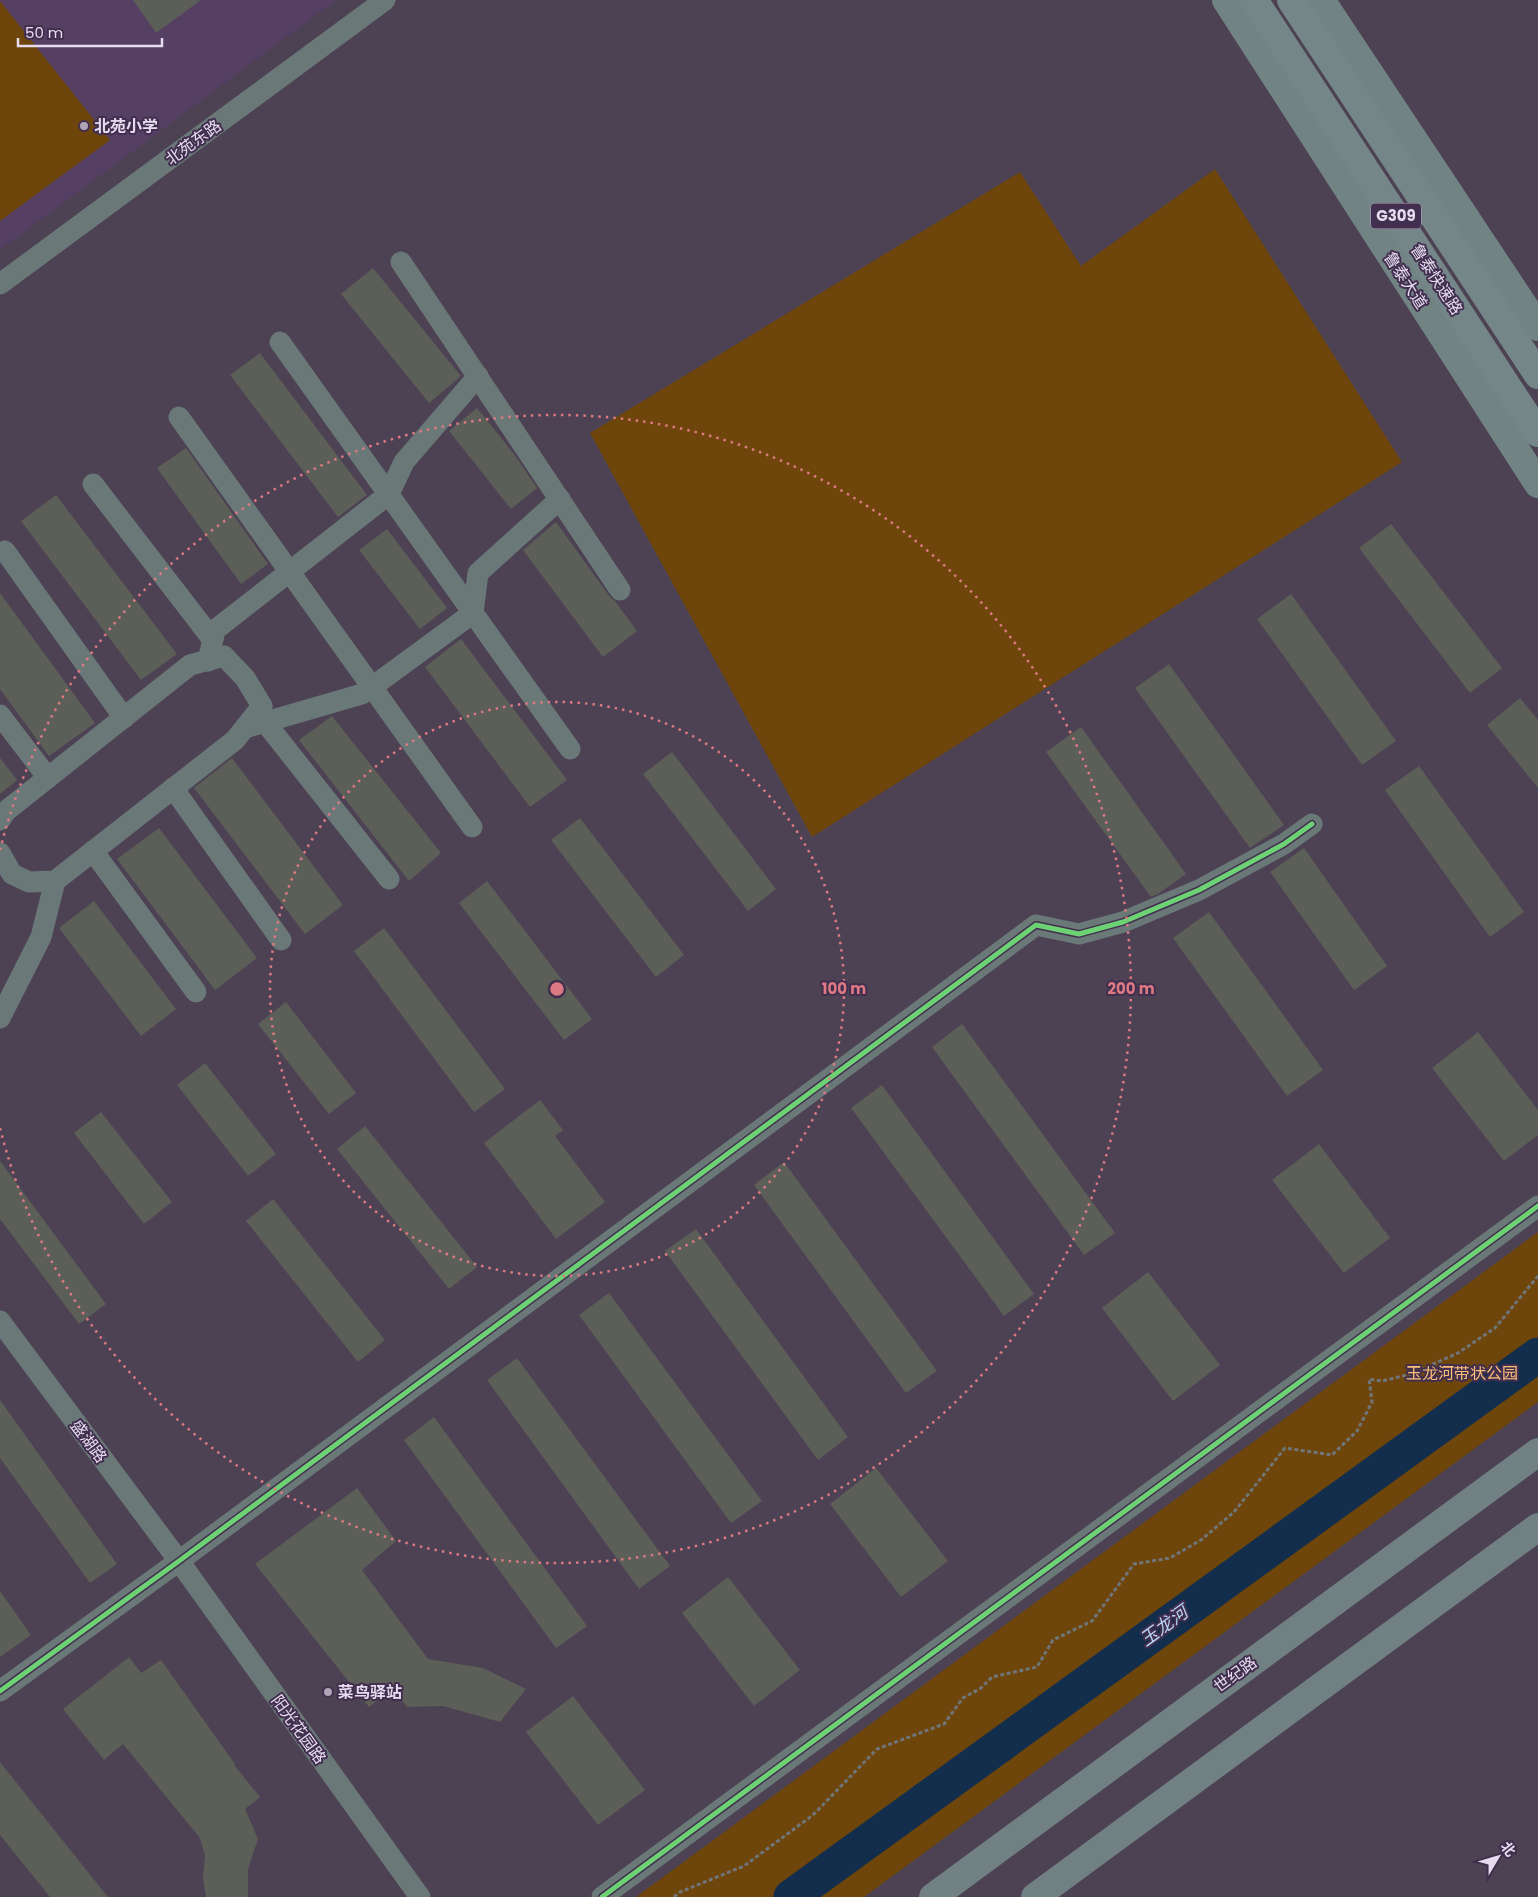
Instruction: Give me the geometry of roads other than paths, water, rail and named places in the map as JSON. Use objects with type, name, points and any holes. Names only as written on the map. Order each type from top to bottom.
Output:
[{"type":"highway","name":"鲁泰快速路","points":[[1254,0],[1538,433]]},
{"type":"highway","name":"鲁泰快速路","points":[[1291,0],[1538,375]]},
{"type":"main road","name":"鲁泰大道","points":[[1226,0],[1538,484]]},
{"type":"main road","points":[[1321,0],[1538,327]]},
{"type":"main road","name":"世纪路","points":[[933,1897],[1538,1452]]},
{"type":"main road","points":[[1035,1897],[1538,1527]]},
{"type":"street","name":"北苑东路","points":[[0,284],[385,0]]},
{"type":"street","points":[[401,262],[620,590]]},
{"type":"street","points":[[280,342],[570,749]]},
{"type":"street","points":[[0,820],[6,811],[210,650],[216,630],[389,494],[404,462],[478,376]]},
{"type":"street","points":[[179,417],[472,827]]},
{"type":"street","points":[[93,484],[210,650],[224,656],[245,678],[262,706],[255,725]]},
{"type":"street","points":[[0,853],[12,874],[29,882],[55,881],[255,725],[362,694],[473,612],[478,573],[560,499]]},
{"type":"street","points":[[5,551],[124,718]]},
{"type":"street","points":[[0,715],[48,778]]},
{"type":"street","points":[[255,725],[389,879]]},
{"type":"street","points":[[173,788],[281,940]]},
{"type":"street","points":[[0,1691],[179,1561],[1036,925],[1079,934],[1123,922],[1199,890],[1284,844],[1312,824]]},
{"type":"street","points":[[93,851],[196,992]]},
{"type":"street","points":[[0,1018],[41,937],[55,881]]},
{"type":"street","points":[[602,1897],[1538,1206]]},
{"type":"street","name":"盛湖路","points":[[0,1321],[179,1561]]},
{"type":"street","name":"阳光花园路","points":[[179,1561],[420,1897]]},
{"type":"waterway","name":"玉龙河","points":[[791,1897],[1538,1355]]},
{"type":"place","name":"北苑小学","points":[[84,126]]},
{"type":"place","name":"菜鸟驿站","points":[[328,1692]]},
{"type":"park label","name":"玉龙河带状公园","points":[[1462,1373]]}]
